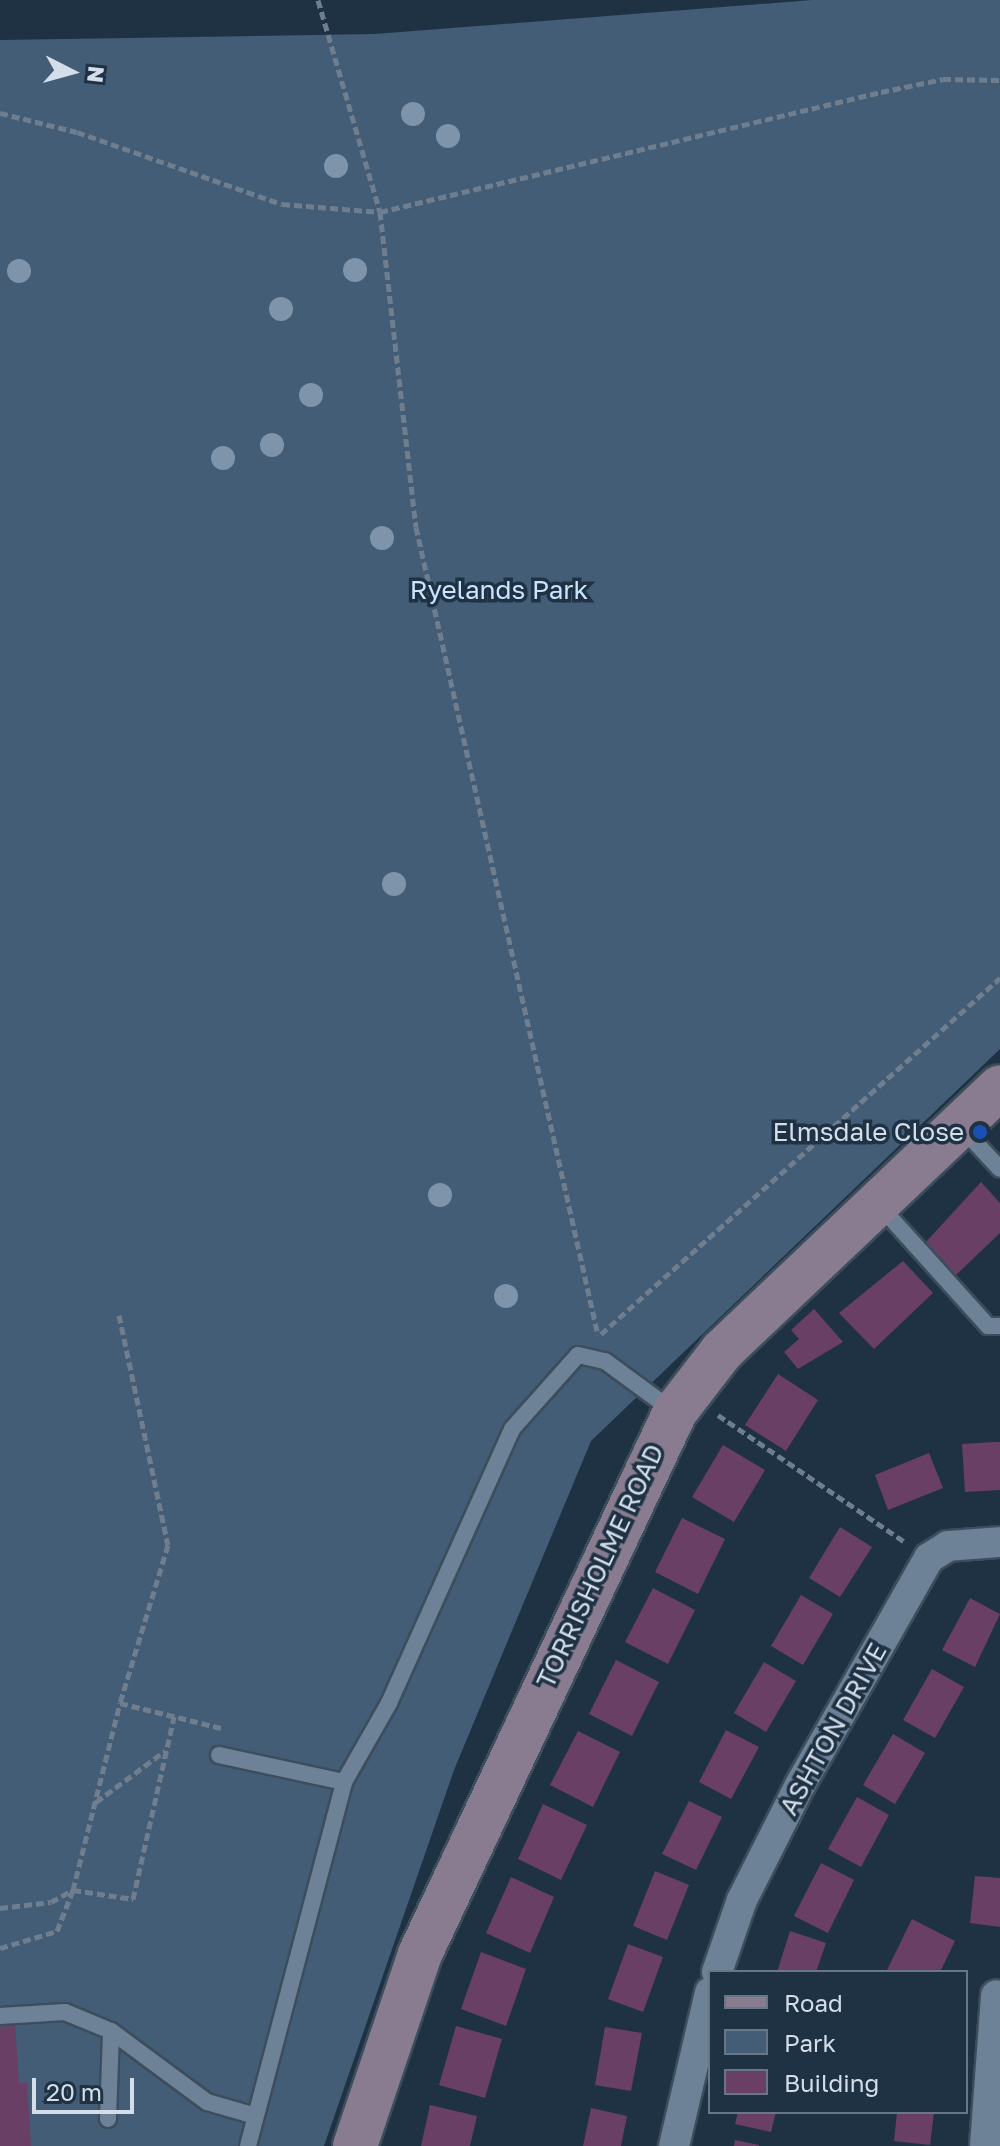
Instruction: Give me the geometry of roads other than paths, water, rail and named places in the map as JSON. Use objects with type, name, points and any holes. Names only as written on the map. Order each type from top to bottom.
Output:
[{"type":"main road","name":"TORRISHOLME ROAD","points":[[355,2146],[420,1954],[681,1404],[722,1351],[1000,1087]]},
{"type":"street","name":"ASHTON DRIVE","points":[[718,1970],[742,1900],[793,1798],[929,1558],[948,1546],[1000,1542]]},
{"type":"street","points":[[985,2146],[996,1995]]},
{"type":"street","points":[[674,2146],[708,2001]]},
{"type":"lane","points":[[959,1126],[1000,1169]]},
{"type":"lane","points":[[878,1203],[988,1326],[1000,1326]]},
{"type":"lane","points":[[248,2146],[252,2115],[344,1782],[389,1703],[512,1429],[578,1355],[593,1354],[681,1404]]},
{"type":"lane","points":[[219,1755],[344,1782]]},
{"type":"lane","points":[[0,2016],[65,2012],[111,2031],[190,2092],[252,2115]]},
{"type":"lane","points":[[108,2119],[111,2031]]},
{"type":"place","name":"Elmsdale Close","points":[[980,1132]]},
{"type":"park label","name":"Ryelands Park","points":[[499,590]]}]
